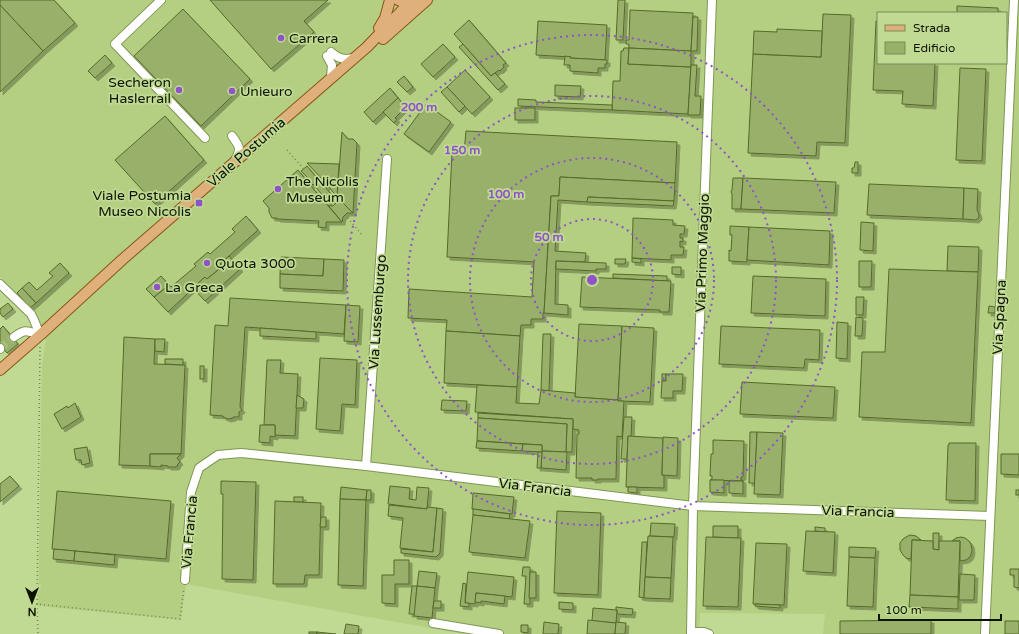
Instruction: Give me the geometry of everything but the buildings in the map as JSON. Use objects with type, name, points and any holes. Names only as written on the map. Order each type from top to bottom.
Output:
[{"type":"main road","name":"Viale Postumia","points":[[367,47],[385,18],[390,0]]},
{"type":"main road","name":"Viale Postumia","points":[[398,0],[405,3],[412,1]]},
{"type":"main road","name":"Viale Postumia","points":[[367,47],[383,38],[427,0]]},
{"type":"main road","name":"Viale Postumia","points":[[0,370],[123,259],[367,47],[412,1]]},
{"type":"street","points":[[161,0],[115,44],[205,138]]},
{"type":"street","name":"Via Primo Maggio","points":[[691,633],[693,506],[712,0]]},
{"type":"street","name":"Via Spagna","points":[[985,634],[1014,0]]},
{"type":"street","points":[[331,77],[332,64],[329,54],[342,59],[354,58]]},
{"type":"street","points":[[232,136],[239,145],[240,149],[234,162]]},
{"type":"street","name":"Via Lussemburgo","points":[[366,466],[387,159]]},
{"type":"street","points":[[0,284],[30,314],[40,335]]},
{"type":"street","points":[[14,337],[22,331],[40,335]]},
{"type":"street","name":"Via Francia","points":[[185,580],[191,492],[199,468],[218,455],[241,453],[366,466],[693,506],[990,516]]},
{"type":"street","points":[[434,623],[499,634]]},
{"type":"street","points":[[691,633],[704,632],[709,634]]},
{"type":"path","points":[[288,150],[304,169]]},
{"type":"path","points":[[331,200],[335,204]]},
{"type":"path","points":[[345,215],[363,236]]},
{"type":"path","points":[[38,634],[37,604],[40,335]]},
{"type":"path","points":[[37,604],[180,619],[185,580]]},
{"type":"shaded area","points":[[0,0],[1019,0],[1019,634],[823,634],[825,614],[700,613],[699,634],[463,634],[186,584],[181,620],[38,606],[42,365],[46,339],[36,315],[0,277]]},
{"type":"tunnel","points":[[0,348],[14,337]]},
{"type":"place","name":"Carrera","points":[[281,38]]},
{"type":"place","name":"Secheron Haslerrail","points":[[179,90]]},
{"type":"place","name":"Unieuro","points":[[232,91]]},
{"type":"place","name":"The Nicolis Museum","points":[[278,189]]},
{"type":"place","name":"Viale Postumia Museo Nicolis","points":[[199,203]]},
{"type":"place","name":"Quota 3000","points":[[207,263]]},
{"type":"place","name":"La Greca","points":[[157,287]]}]
